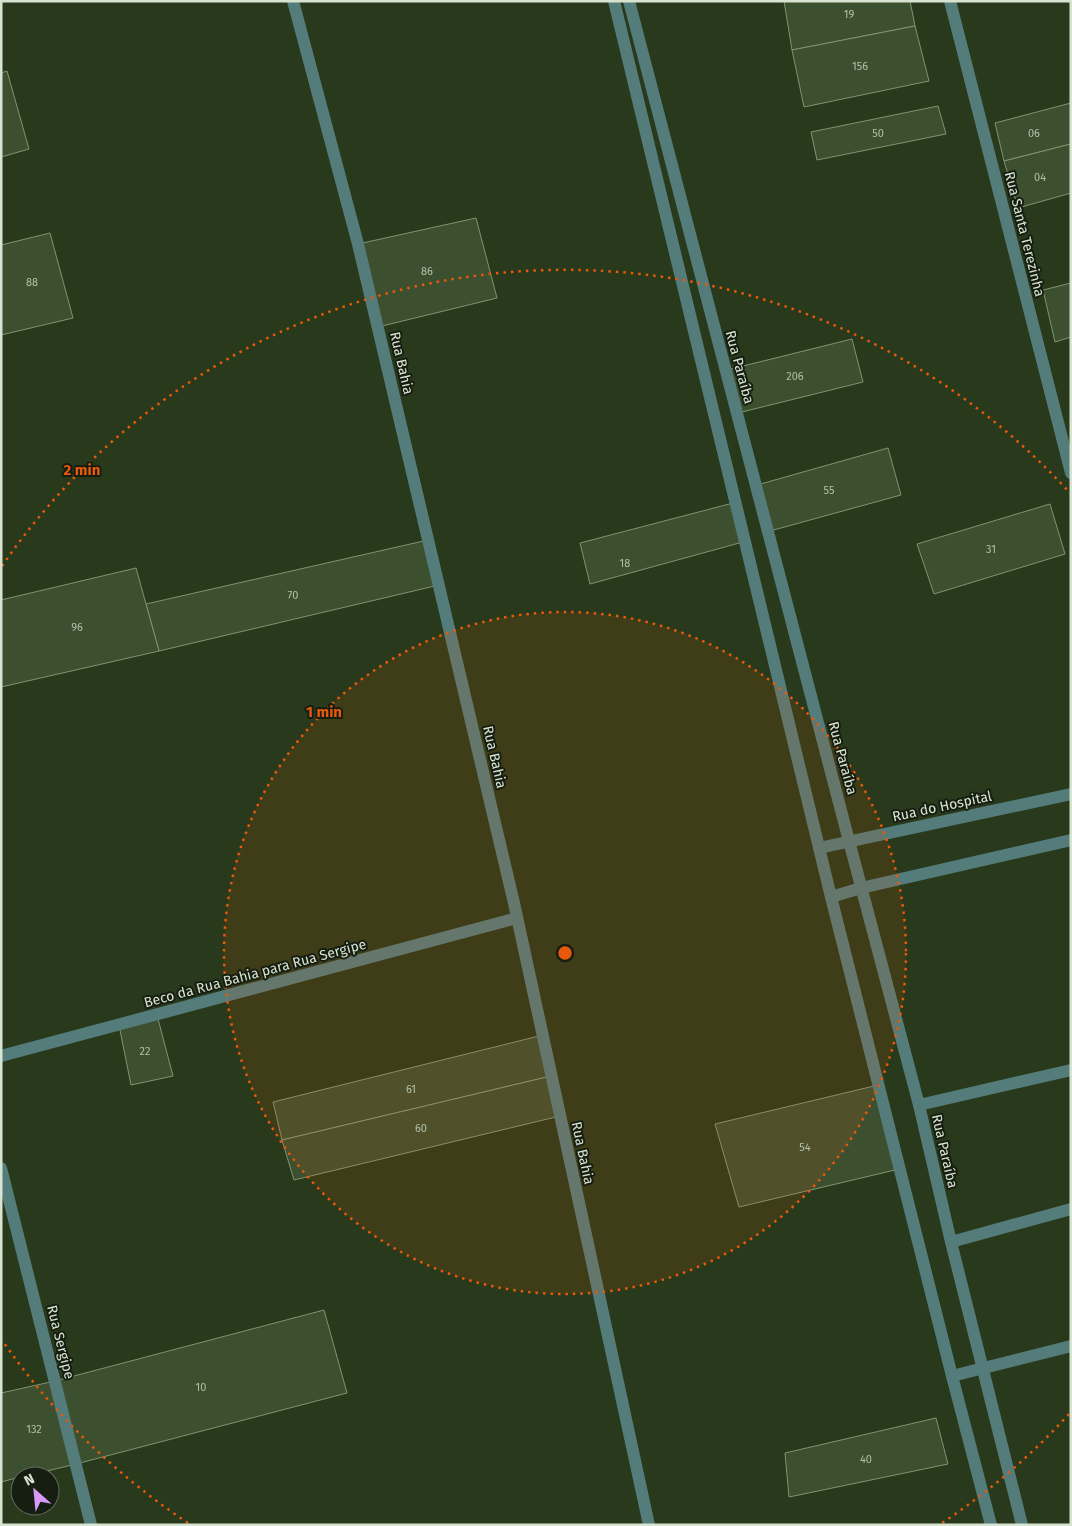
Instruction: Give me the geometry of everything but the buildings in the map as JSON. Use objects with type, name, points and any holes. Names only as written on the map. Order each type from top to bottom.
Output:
[{"type":"street","name":"Rua Bahia","points":[[293,1],[358,244],[517,918],[648,1525]]},
{"type":"street","points":[[614,1],[831,897],[991,1525]]},
{"type":"street","name":"Rua Paraíba","points":[[629,1],[919,1104],[982,1369],[1022,1525]]},
{"type":"street","name":"Rua Santa Terezinha","points":[[950,1],[1071,473]]},
{"type":"street","name":"Rua do Hospital","points":[[819,848],[1071,794]]},
{"type":"street","points":[[831,897],[861,888],[1071,840]]},
{"type":"street","name":"Beco da Rua Bahia para Rua Sergipe","points":[[1,1056],[517,918]]},
{"type":"street","points":[[919,1104],[1071,1070]]},
{"type":"street","name":"Rua Sergipe","points":[[1,1168],[91,1525]]},
{"type":"street","points":[[951,1242],[1071,1209]]},
{"type":"street","points":[[952,1376],[1071,1346]]}]
